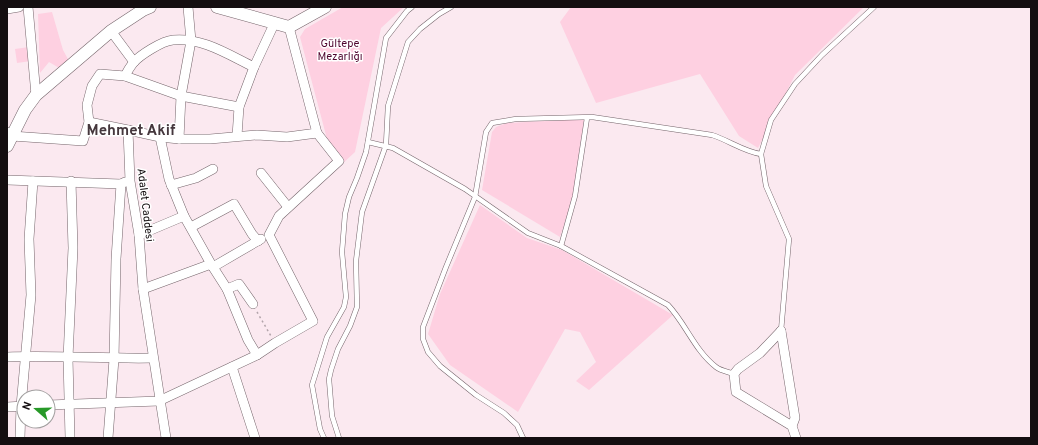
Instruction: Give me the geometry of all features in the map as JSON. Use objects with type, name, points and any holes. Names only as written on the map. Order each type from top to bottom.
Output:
[{"type":"street","points":[[7,9],[19,7]]},
{"type":"street","points":[[28,7],[36,95]]},
{"type":"street","points":[[150,7],[111,31],[36,95],[25,110],[9,138],[83,141],[89,122],[87,105],[92,86],[100,74],[125,76],[181,96],[239,107]]},
{"type":"street","points":[[179,139],[181,96],[191,41],[188,7]]},
{"type":"street","points":[[217,7],[289,27]]},
{"type":"street","points":[[289,27],[306,13],[325,7]]},
{"type":"street","points":[[237,136],[239,107],[254,67],[275,22]]},
{"type":"street","points":[[143,290],[212,266],[269,235],[278,216],[339,161],[317,132],[289,27]]},
{"type":"street","points":[[111,31],[134,62]]},
{"type":"street","points":[[125,76],[134,62],[157,45],[172,40],[191,41],[211,46],[254,67]]},
{"type":"street","points":[[89,122],[160,137],[179,139],[210,139],[257,135],[287,137],[317,132]]},
{"type":"street","name":"Adalet Caddesi","points":[[128,130],[125,182],[139,235],[143,290],[159,401],[166,438]]},
{"type":"street","points":[[160,137],[169,179],[184,216],[212,266],[227,289],[248,340],[257,355]]},
{"type":"street","points":[[171,185],[196,178],[213,169]]},
{"type":"street","points":[[261,173],[288,207]]},
{"type":"street","points":[[7,180],[125,182],[116,259],[114,359],[108,438]]},
{"type":"street","points":[[24,389],[32,295],[30,239],[33,181]]},
{"type":"street","points":[[70,438],[68,358],[72,248],[71,181]]},
{"type":"street","points":[[191,227],[234,204],[252,234],[258,241]]},
{"type":"street","points":[[139,235],[184,216]]},
{"type":"street","points":[[56,405],[159,401],[257,355],[313,321],[269,235]]},
{"type":"street","points":[[227,289],[239,284],[253,304]]},
{"type":"street","points":[[781,331],[760,353],[738,369],[734,374],[736,392],[792,426]]},
{"type":"street","points":[[781,331],[795,418],[792,426],[796,438]]},
{"type":"street","points":[[7,357],[26,356],[114,359],[153,358]]},
{"type":"street","points":[[232,367],[255,438]]},
{"type":"lane","points":[[324,438],[320,429],[312,385],[326,336],[344,306],[346,297],[342,252],[345,214],[349,197],[366,152],[386,38],[407,11],[412,7]]},
{"type":"lane","points":[[339,438],[332,416],[329,379],[330,370],[357,308],[356,261],[362,212],[386,145],[388,106],[408,42],[420,28],[451,7]]},
{"type":"lane","points":[[781,331],[789,239],[766,186],[761,154],[771,120],[795,84],[822,55],[874,7]]},
{"type":"lane","points":[[523,438],[517,425],[504,413],[476,395],[440,366],[428,352],[423,339],[423,327],[446,267],[476,197],[486,132],[492,123],[516,119],[592,117],[712,135],[725,139],[755,153],[761,154]]},
{"type":"lane","points":[[561,246],[575,196],[587,118]]},
{"type":"lane","points":[[368,142],[386,145],[393,148],[476,197],[528,233],[561,246],[668,305],[676,314],[702,352],[717,368],[734,374]]},
{"type":"path","points":[[253,304],[275,343]]},
{"type":"green space","name":"Gültepe Mezarlığı","points":[[343,7],[404,7],[381,28],[355,152],[342,164],[327,139],[300,37],[305,29]]},
{"type":"green space","points":[[571,7],[864,7],[795,75],[758,148],[739,136],[700,74],[596,103],[560,22]]},
{"type":"green space","points":[[52,12],[63,50],[69,61],[61,69],[49,62],[40,73],[38,14]]},
{"type":"green space","points":[[29,47],[31,61],[17,63],[15,49]]},
{"type":"green space","points":[[584,119],[573,198],[560,237],[482,190],[492,132],[496,127],[507,123]]},
{"type":"green space","points":[[480,205],[527,238],[562,250],[673,315],[589,390],[576,381],[596,362],[580,332],[565,329],[518,412],[450,365],[428,334],[440,294]]},
{"type":"district","name":"Mehmet Akif","points":[[131,130]]}]
